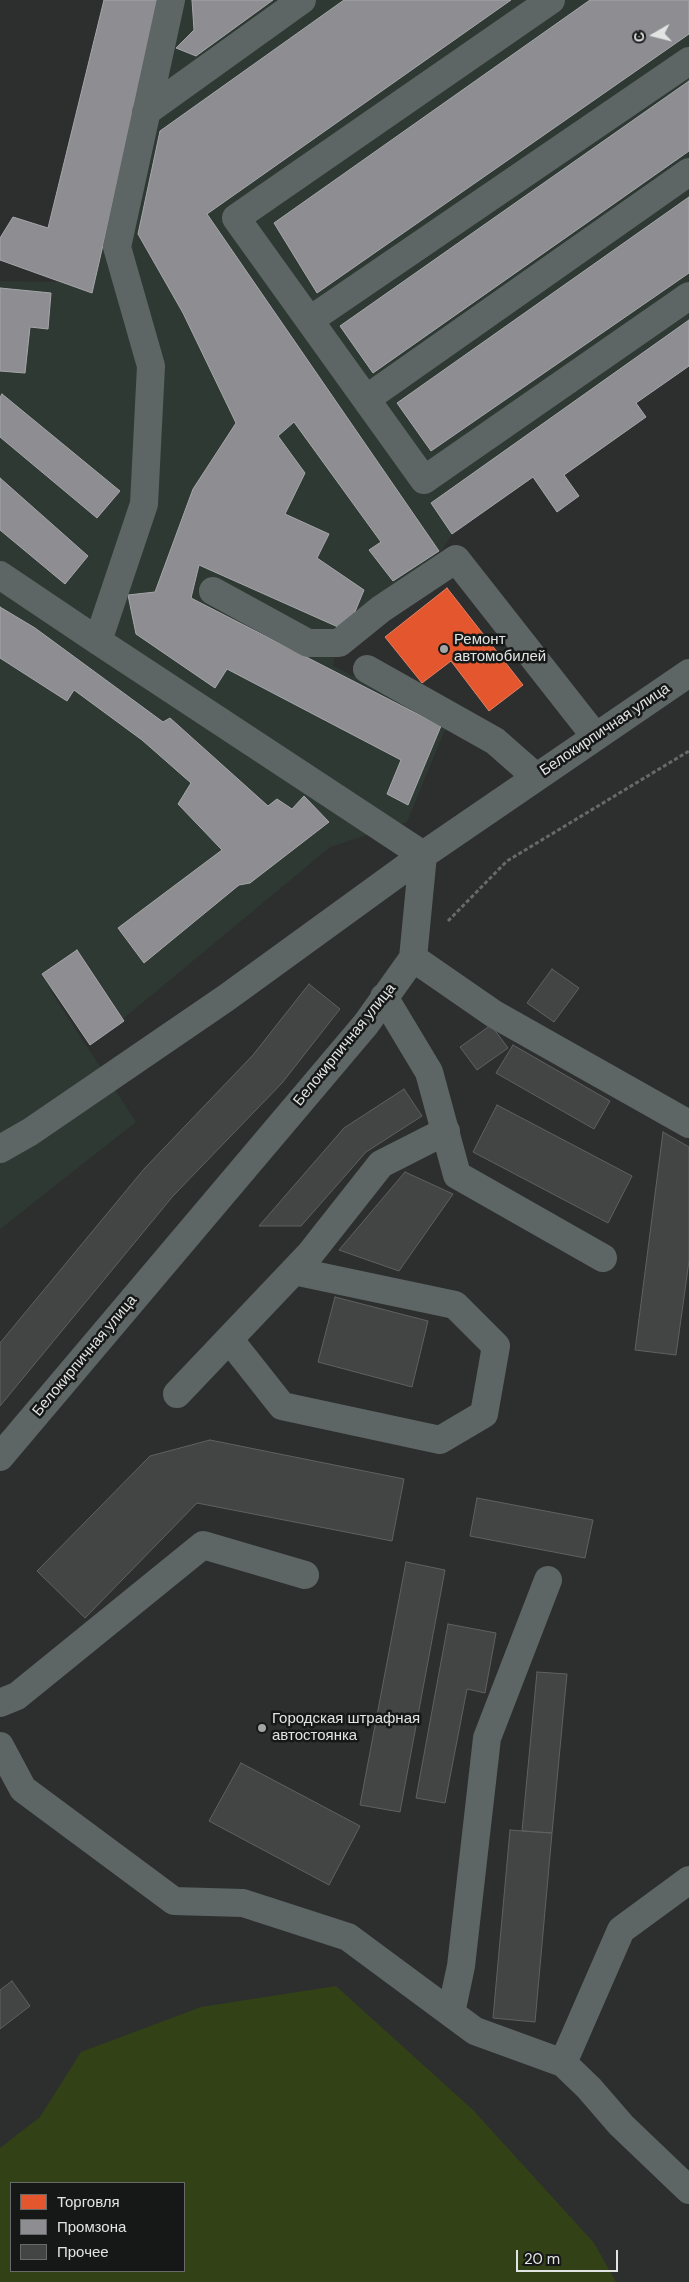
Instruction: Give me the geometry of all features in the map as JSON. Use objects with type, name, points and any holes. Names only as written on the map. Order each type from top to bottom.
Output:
[{"type":"street","points":[[98,641],[144,504],[150,366],[117,246],[171,0]]},
{"type":"street","points":[[146,112],[302,0]]},
{"type":"street","points":[[551,0],[236,218],[424,480],[689,296]]},
{"type":"street","points":[[310,320],[689,61]]},
{"type":"street","points":[[366,399],[689,172]]},
{"type":"street","points":[[213,591],[308,643],[339,643],[381,608],[456,559],[595,736]]},
{"type":"street","points":[[0,575],[423,855],[413,958],[494,1014],[689,1124]]},
{"type":"street","points":[[367,669],[495,741],[536,777]]},
{"type":"street","name":"Белокирпичная улица","points":[[0,1149],[30,1132],[226,998],[423,855],[689,673]]},
{"type":"street","name":"Белокирпичная улица","points":[[0,1457],[359,1032],[413,958]]},
{"type":"street","points":[[384,998],[429,1072],[457,1175],[603,1258]]},
{"type":"street","points":[[177,1394],[310,1254],[381,1164],[446,1132]]},
{"type":"street","points":[[229,1339],[282,1406],[440,1440],[484,1414],[496,1346],[455,1305],[294,1271]]},
{"type":"street","points":[[0,1703],[17,1696],[203,1545],[305,1575]]},
{"type":"street","points":[[451,2013],[461,1966],[487,1738],[548,1580]]},
{"type":"street","points":[[0,1746],[23,1790],[174,1901],[243,1903],[348,1937],[475,2031],[563,2063],[621,2125],[689,2190]]},
{"type":"street","points":[[563,2063],[621,1930],[689,1880]]},
{"type":"path","points":[[446,923],[507,861],[689,751]]},
{"type":"shaded area","points":[[104,0],[689,0],[689,366],[636,403],[646,417],[565,475],[579,496],[557,512],[532,477],[452,534],[442,550],[339,633],[333,666],[448,722],[407,822],[330,847],[94,1043],[46,984],[136,1122],[0,1229],[0,281],[57,282],[0,260],[0,238],[13,217],[48,228]]},
{"type":"green space","points":[[336,1986],[473,2110],[594,2243],[616,2282],[0,2282],[0,2148],[40,2117],[81,2052],[201,2007]]},
{"type":"building: Торговля","name":"Ремонт автомобилей","points":[[447,588],[523,685],[489,711],[451,661],[422,683],[385,637]]},
{"type":"building: Промзона","points":[[104,0],[159,0],[92,293],[0,260],[0,238],[13,217],[48,228]]},
{"type":"building: Промзона","points":[[192,0],[273,0],[196,56],[176,48],[194,30]]},
{"type":"building: Промзона","points":[[344,0],[511,0],[207,214],[439,551],[393,581],[369,550],[381,542],[294,422],[278,436],[305,473],[285,514],[329,534],[317,558],[364,590],[347,631],[199,565],[191,598],[441,726],[408,805],[387,794],[401,760],[227,669],[215,688],[136,634],[128,595],[155,592],[193,489],[236,423],[183,313],[138,234],[160,131]]},
{"type":"building: Промзона","points":[[590,0],[689,0],[689,34],[317,293],[274,223]]},
{"type":"building: Промзона","points":[[689,81],[689,151],[373,373],[340,326]]},
{"type":"building: Промзона","points":[[689,197],[689,273],[431,451],[397,403]]},
{"type":"building: Промзона","points":[[0,288],[51,293],[48,329],[30,327],[25,373],[0,371]]},
{"type":"building: Промзона","points":[[689,320],[689,366],[636,403],[646,417],[564,475],[579,496],[557,512],[533,477],[452,534],[431,503]]},
{"type":"building: Промзона","points":[[2,394],[120,491],[97,518],[0,437],[0,397]]},
{"type":"building: Промзона","points":[[0,478],[88,556],[65,584],[0,530]]},
{"type":"building: Промзона","points":[[0,607],[35,628],[163,722],[170,718],[268,806],[277,799],[292,809],[304,796],[329,822],[250,883],[239,885],[144,963],[118,928],[222,850],[178,804],[191,783],[142,740],[74,690],[67,701],[0,658]]},
{"type":"building: Промзона","points":[[77,950],[124,1021],[90,1045],[42,974]]},
{"type":"building: Прочее","points":[[552,969],[579,988],[554,1022],[527,1003]]},
{"type":"building: Прочее","points":[[309,984],[340,1009],[282,1083],[173,1196],[0,1406],[0,1343],[144,1169],[253,1055]]},
{"type":"building: Прочее","points":[[491,1025],[508,1048],[477,1070],[460,1047]]},
{"type":"building: Прочее","points":[[513,1045],[610,1101],[594,1129],[496,1073]]},
{"type":"building: Прочее","points":[[404,1089],[422,1116],[366,1152],[301,1226],[259,1226],[344,1128]]},
{"type":"building: Прочее","points":[[497,1105],[632,1176],[608,1223],[473,1152]]},
{"type":"building: Прочее","points":[[663,1132],[689,1147],[689,1261],[676,1355],[635,1350]]},
{"type":"building: Прочее","points":[[405,1172],[453,1194],[399,1271],[339,1250]]},
{"type":"building: Прочее","points":[[335,1297],[428,1321],[412,1387],[318,1362]]},
{"type":"building: Прочее","points":[[210,1440],[404,1479],[392,1541],[197,1503],[85,1618],[37,1571],[150,1456]]},
{"type":"building: Прочее","points":[[477,1498],[593,1520],[585,1558],[470,1536]]},
{"type":"building: Прочее","points":[[406,1562],[445,1570],[400,1812],[360,1805]]},
{"type":"building: Прочее","points":[[448,1624],[496,1633],[485,1693],[467,1689],[445,1803],[416,1798]]},
{"type":"building: Прочее","points":[[537,1672],[567,1674],[552,1833],[522,1831]]},
{"type":"building: Прочее","points":[[241,1763],[360,1826],[329,1885],[209,1821]]},
{"type":"building: Прочее","points":[[510,1830],[552,1833],[535,2022],[493,2018]]},
{"type":"building: Прочее","points":[[12,1981],[30,2006],[0,2029],[0,1990]]},
{"type":"place","name":"Ремонт автомобилей","points":[[444,649]]},
{"type":"place","name":"Городская штрафная автостоянка","points":[[262,1728]]}]
